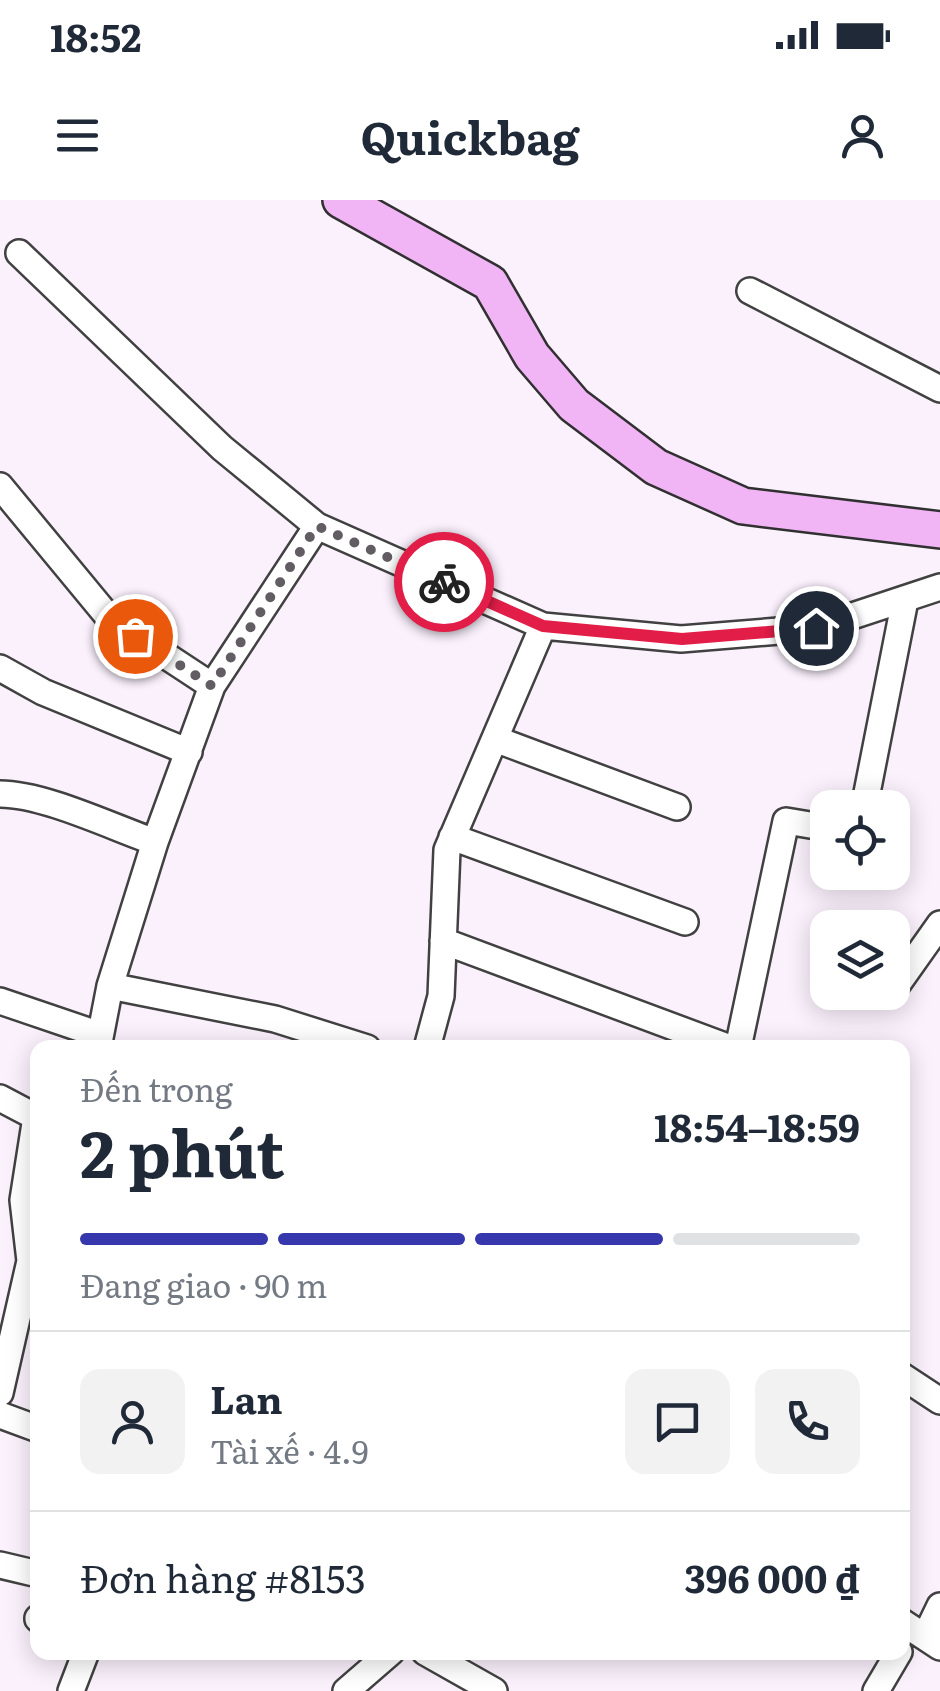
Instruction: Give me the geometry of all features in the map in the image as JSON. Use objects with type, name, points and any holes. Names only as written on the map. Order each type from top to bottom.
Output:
[{"type":"main road","points":[[341,200],[490,283],[532,356],[574,405],[656,468],[743,506],[940,530]]},
{"type":"street","points":[[19,253],[222,448],[317,526],[543,626],[682,639],[816,628],[940,587]]},
{"type":"street","points":[[750,291],[940,389]]},
{"type":"street","points":[[0,486],[110,619],[212,686]]},
{"type":"street","points":[[99,1040],[110,986],[155,842],[212,686],[317,526]]},
{"type":"street","points":[[868,790],[906,600]]},
{"type":"street","points":[[429,1040],[441,996],[447,850],[543,626]]},
{"type":"street","points":[[0,668],[44,692],[188,752]]},
{"type":"street","points":[[495,739],[677,808]]},
{"type":"street","points":[[0,794],[48,804],[155,842]]},
{"type":"street","points":[[740,1040],[786,821],[810,825]]},
{"type":"street","points":[[452,838],[685,922]]},
{"type":"street","points":[[910,966],[940,924]]},
{"type":"street","points":[[443,941],[709,1040]]},
{"type":"street","points":[[110,986],[275,1019],[342,1040]]},
{"type":"street","points":[[0,1001],[97,1040]]},
{"type":"street","points":[[0,1098],[30,1114]]},
{"type":"street","points":[[0,1394],[30,1261],[20,1201],[30,1148]]},
{"type":"street","points":[[910,1381],[940,1400]]},
{"type":"street","points":[[0,1415],[30,1426]]},
{"type":"street","points":[[0,1565],[30,1572]]},
{"type":"street","points":[[916,1636],[940,1606]]},
{"type":"street","points":[[71,1691],[83,1660]]},
{"type":"street","points":[[346,1691],[382,1660]]},
{"type":"street","points":[[439,1660],[494,1691]]},
{"type":"street","points":[[876,1691],[894,1660]]},
{"type":"way so far","points":[[135,636],[212,686],[317,526],[444,582]]},
{"type":"route","points":[[444,582],[543,626],[682,639],[816,628]]}]
